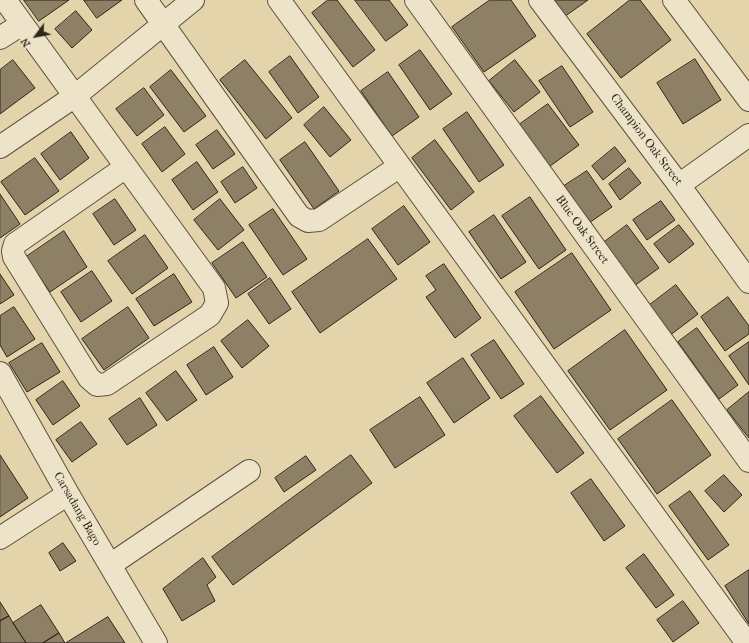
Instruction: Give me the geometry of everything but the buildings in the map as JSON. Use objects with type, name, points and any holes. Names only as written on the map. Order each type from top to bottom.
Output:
[{"type":"street","points":[[5,0],[214,288],[217,303],[210,315],[107,384],[97,385],[89,378],[14,257],[13,251],[15,244],[126,167]]},
{"type":"street","points":[[146,0],[299,216],[308,221],[319,220],[400,166]]},
{"type":"street","points":[[0,147],[75,96],[193,0]]},
{"type":"street","points":[[279,0],[747,643]]},
{"type":"street","name":"Blue Oak Street","points":[[416,0],[749,461]]},
{"type":"street","name":"Champion Oak Street","points":[[540,0],[679,185],[748,280]]},
{"type":"street","points":[[674,0],[749,100]]},
{"type":"street","points":[[0,38],[22,24]]},
{"type":"street","points":[[679,185],[749,134]]},
{"type":"street","name":"Carsadang Bago","points":[[0,373],[68,494],[156,643]]},
{"type":"street","points":[[110,565],[249,470]]},
{"type":"street","points":[[0,538],[68,494]]}]
